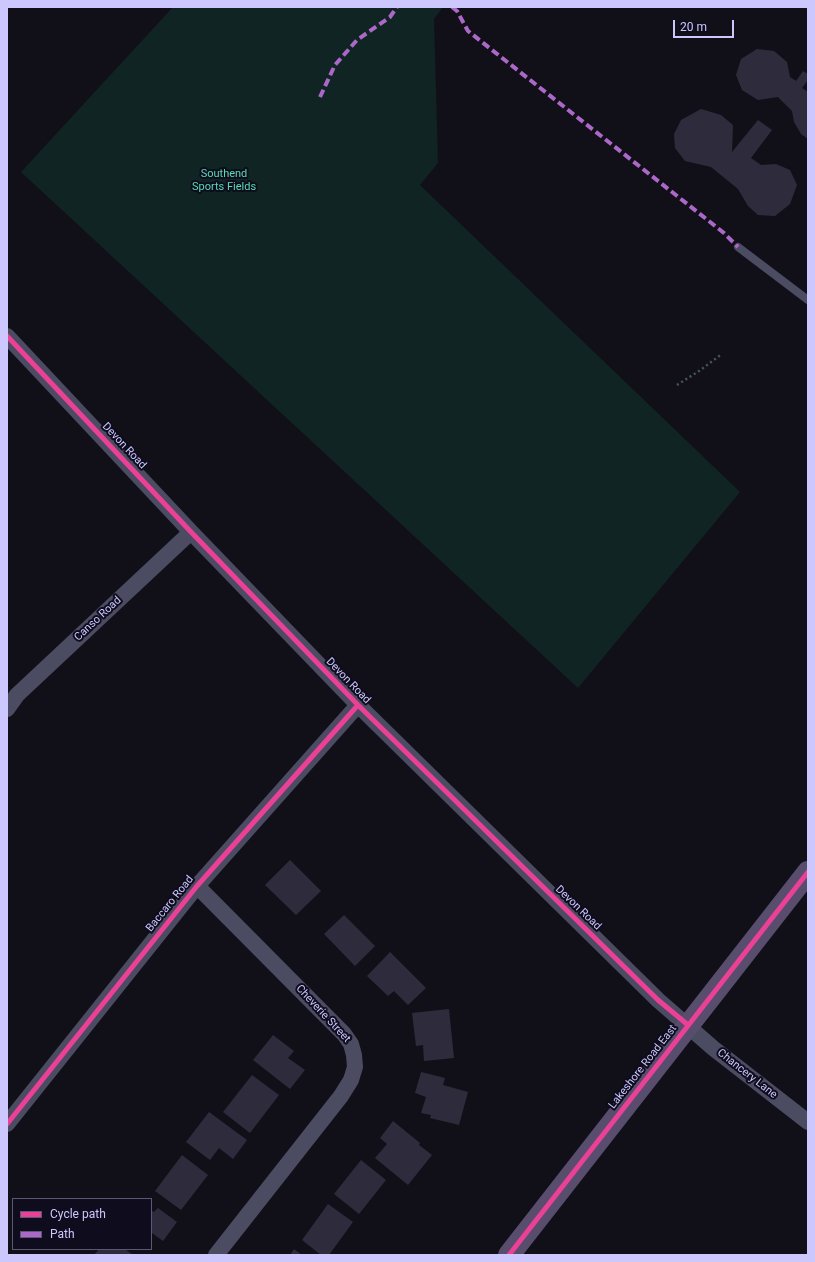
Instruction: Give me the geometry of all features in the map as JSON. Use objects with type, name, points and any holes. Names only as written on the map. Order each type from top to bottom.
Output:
[{"type":"main road","name":"Lakeshore Road East","points":[[508,1255],[808,872]]},
{"type":"street","name":"Devon Road","points":[[7,336],[191,532],[358,706],[658,1000],[688,1025]]},
{"type":"street","name":"Canso Road","points":[[7,709],[12,691],[191,532]]},
{"type":"street","name":"Baccaro Road","points":[[7,1124],[197,886],[358,706]]},
{"type":"street","name":"Cheverie Street","points":[[197,886],[344,1034],[351,1044],[355,1067],[351,1080],[342,1096],[216,1255]]},
{"type":"street","name":"Chancery Lane","points":[[688,1025],[713,1048],[808,1122]]},
{"type":"lane","points":[[738,247],[808,300]]},
{"type":"path","points":[[677,385],[722,354]]},
{"type":"green space","name":"Southend Sports Fields","points":[[173,7],[443,7],[434,19],[438,163],[420,185],[740,492],[578,688],[21,172]]},
{"type":"building","points":[[757,49],[774,51],[787,62],[790,77],[796,81],[803,71],[808,74],[808,80],[802,88],[808,92],[808,139],[801,134],[794,122],[792,111],[778,97],[758,100],[742,90],[736,75],[741,59]]},
{"type":"building","points":[[701,109],[721,115],[733,125],[732,152],[758,120],[772,130],[751,158],[761,165],[776,164],[790,170],[797,185],[790,204],[775,216],[758,215],[748,206],[738,189],[711,167],[685,161],[675,148],[674,134],[681,120]]},
{"type":"building","points":[[290,860],[321,891],[296,915],[265,885]]},
{"type":"building","points":[[344,915],[375,946],[355,966],[324,934]]},
{"type":"building","points":[[390,952],[426,988],[408,1005],[394,991],[388,996],[367,976]]},
{"type":"building","points":[[449,1009],[454,1058],[424,1061],[423,1045],[416,1046],[412,1013]]},
{"type":"building","points":[[273,1035],[294,1051],[288,1058],[305,1070],[290,1089],[253,1060]]},
{"type":"building","points":[[421,1072],[445,1078],[443,1085],[468,1092],[459,1125],[430,1118],[431,1115],[421,1113],[426,1097],[415,1093]]},
{"type":"building","points":[[252,1075],[279,1095],[250,1133],[223,1112]]},
{"type":"building","points":[[209,1112],[247,1140],[233,1159],[219,1148],[210,1160],[186,1142]]},
{"type":"building","points":[[393,1121],[432,1155],[408,1185],[375,1158],[387,1144],[380,1138]]},
{"type":"building","points":[[182,1155],[208,1175],[181,1210],[155,1191]]},
{"type":"building","points":[[361,1160],[386,1180],[359,1214],[334,1194]]},
{"type":"building","points":[[328,1204],[353,1222],[329,1255],[321,1255],[302,1240]]},
{"type":"building","points":[[158,1208],[177,1222],[163,1241],[152,1233],[152,1211],[154,1212]]},
{"type":"building","points":[[294,1249],[302,1255],[290,1255]]},
{"type":"building","points":[[98,1250],[126,1250],[133,1255],[94,1255]]},
{"type":"marked path","points":[[320,97],[335,65],[357,40],[390,17],[397,7]]},
{"type":"marked path","points":[[452,7],[457,11],[468,31],[724,233],[738,247]]},
{"type":"cycle path","points":[[7,336],[191,532],[358,705],[658,1000],[688,1025]]},
{"type":"cycle path","points":[[7,1124],[197,886],[358,705]]},
{"type":"cycle path","points":[[509,1255],[808,872]]}]
